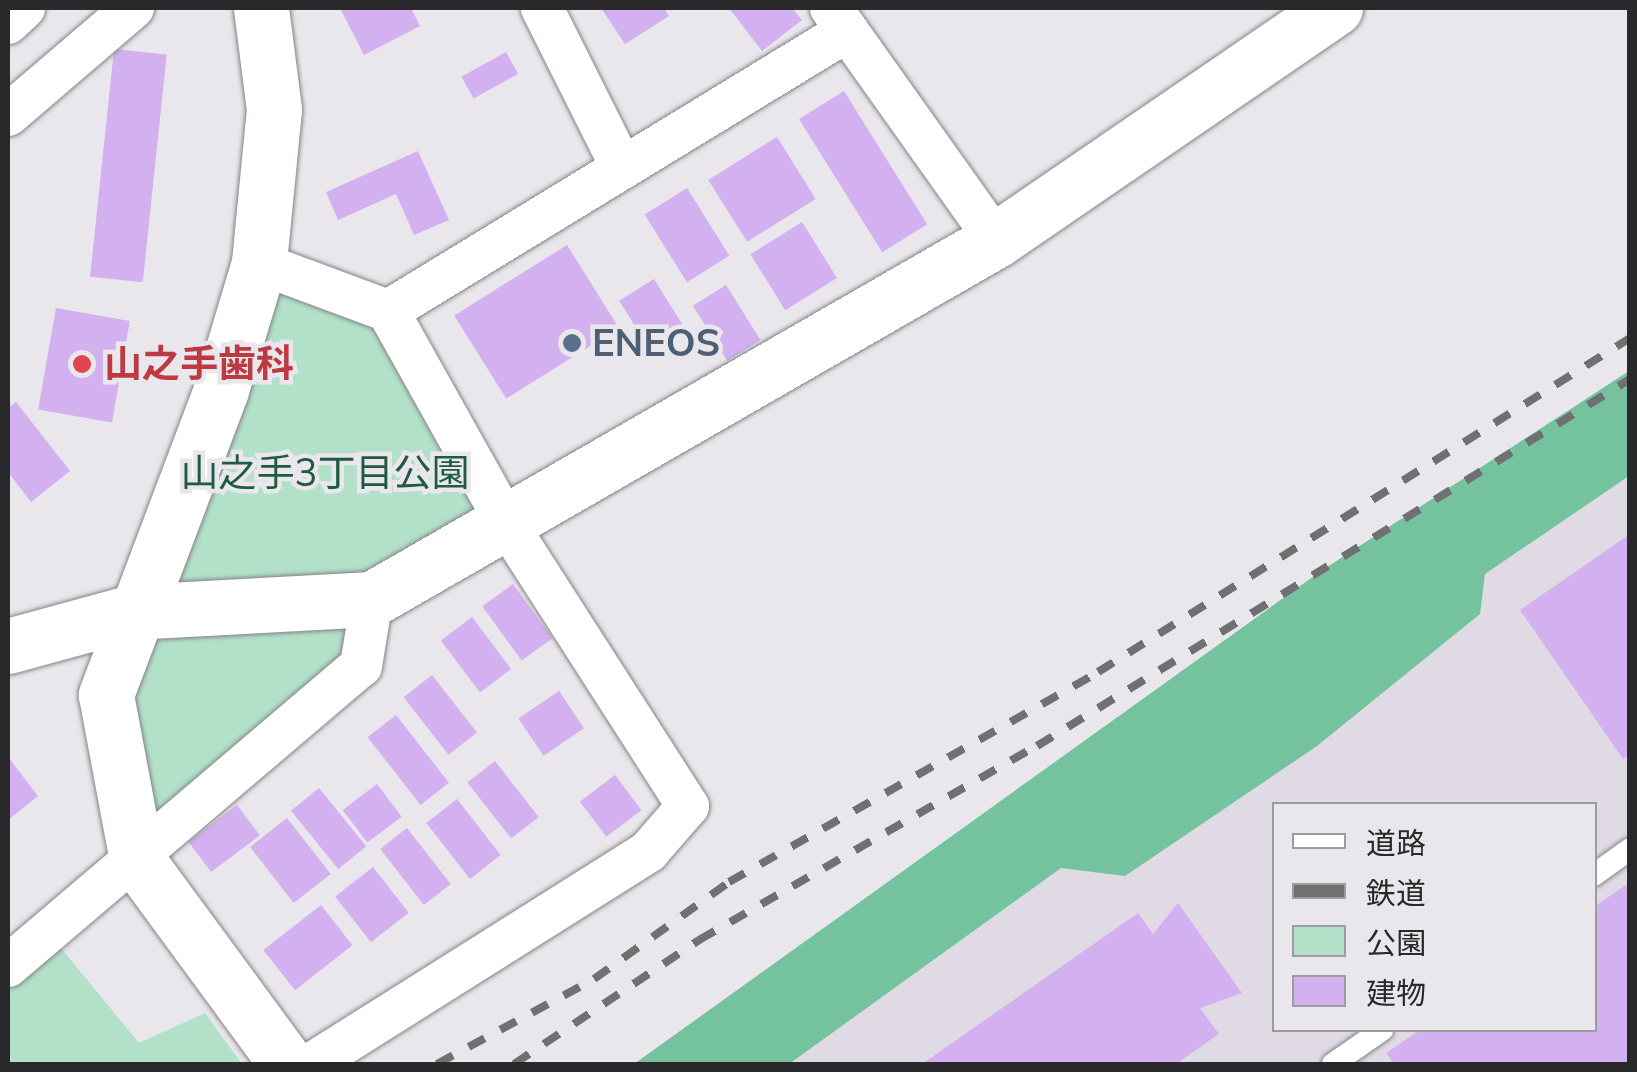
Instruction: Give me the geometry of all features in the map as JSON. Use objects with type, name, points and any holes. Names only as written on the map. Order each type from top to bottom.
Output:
[{"type":"street","points":[[8,23],[24,8]]},
{"type":"street","points":[[8,115],[133,8]]},
{"type":"street","points":[[261,8],[274,109],[258,263],[222,390],[132,612],[106,696],[136,860],[287,1064]]},
{"type":"street","points":[[542,8],[622,168]]},
{"type":"street","points":[[8,646],[132,612],[372,599],[508,526],[996,240],[1335,8]]},
{"type":"street","points":[[388,311],[622,168],[839,19],[996,240]]},
{"type":"street","points":[[258,263],[388,311],[508,526],[688,806],[648,852],[310,1064]]},
{"type":"street","points":[[8,966],[360,666],[372,599]]},
{"type":"lane","points":[[1597,873],[1630,850]]},
{"type":"lane","points":[[1344,1062],[1380,1032]]},
{"type":"shaded area","points":[[1629,450],[1629,1064],[671,1064]]},
{"type":"green space","name":"山之手3丁目公園","points":[[266,289],[372,327],[488,524],[146,831],[125,703]]},
{"type":"green space","points":[[1629,371],[1629,476],[1485,574],[1480,614],[1317,746],[1125,876],[1061,868],[789,1064],[634,1064],[1321,571]]},
{"type":"green space","points":[[56,942],[139,1043],[205,1013],[242,1064],[8,1064],[8,984]]},
{"type":"building","points":[[340,8],[411,8],[420,26],[364,55]]},
{"type":"building","points":[[601,8],[664,8],[669,16],[625,44]]},
{"type":"building","points":[[729,8],[792,8],[802,20],[762,51]]},
{"type":"building","points":[[114,49],[167,55],[143,282],[90,277]]},
{"type":"building","points":[[506,52],[518,74],[474,99],[461,77]]},
{"type":"building","points":[[844,91],[927,224],[882,252],[799,119]]},
{"type":"building","points":[[777,137],[816,199],[747,242],[708,180]]},
{"type":"building","points":[[418,151],[449,220],[414,235],[396,194],[338,220],[326,192]]},
{"type":"building","points":[[687,188],[729,256],[687,282],[645,214]]},
{"type":"building","points":[[802,222],[837,278],[785,310],[750,254]]},
{"type":"building","points":[[567,245],[619,328],[506,399],[454,315]]},
{"type":"building","points":[[654,279],[687,332],[652,353],[619,301]]},
{"type":"building","points":[[726,285],[760,340],[727,361],[693,306]]},
{"type":"building","points":[[56,308],[130,321],[112,422],[38,409]]},
{"type":"building","points":[[16,402],[70,471],[31,502],[8,472],[8,408]]},
{"type":"building","points":[[1630,534],[1630,755],[1623,759],[1520,610]]},
{"type":"building","points":[[513,584],[552,638],[522,661],[482,606]]},
{"type":"building","points":[[472,617],[511,669],[480,692],[441,640]]},
{"type":"building","points":[[432,675],[477,733],[449,755],[404,697]]},
{"type":"building","points":[[559,691],[584,728],[544,756],[518,718]]},
{"type":"building","points":[[396,715],[449,783],[421,805],[368,737]]},
{"type":"building","points":[[8,757],[38,796],[8,820]]},
{"type":"building","points":[[495,761],[539,817],[511,838],[467,783]]},
{"type":"building","points":[[615,775],[641,810],[606,837],[580,801]]},
{"type":"building","points":[[377,784],[402,817],[367,843],[343,810]]},
{"type":"building","points":[[319,788],[366,846],[338,869],[291,811]]},
{"type":"building","points":[[457,799],[501,855],[470,879],[426,823]]},
{"type":"building","points":[[237,805],[260,835],[211,872],[188,842]]},
{"type":"building","points":[[287,818],[331,874],[294,903],[250,847]]},
{"type":"building","points":[[407,828],[451,884],[424,905],[380,849]]},
{"type":"building","points":[[373,867],[409,913],[371,942],[335,897]]},
{"type":"building","points":[[1630,882],[1630,1064],[1394,1064],[1386,1053],[1417,1032],[1597,1032],[1597,905]]},
{"type":"building","points":[[1178,903],[1242,993],[1200,1008],[1219,1034],[1176,1064],[922,1064],[1138,913],[1153,934]]},
{"type":"building","points":[[321,905],[352,945],[295,990],[263,950]]},
{"type":"railway","points":[[437,1064],[594,979],[729,882],[1098,672],[1630,338]]},
{"type":"railway","points":[[514,1064],[699,940],[1037,746],[1630,379]]},
{"type":"place","name":"ENEOS","points":[[572,343]]},
{"type":"place","name":"山之手歯科","points":[[82,364]]}]
